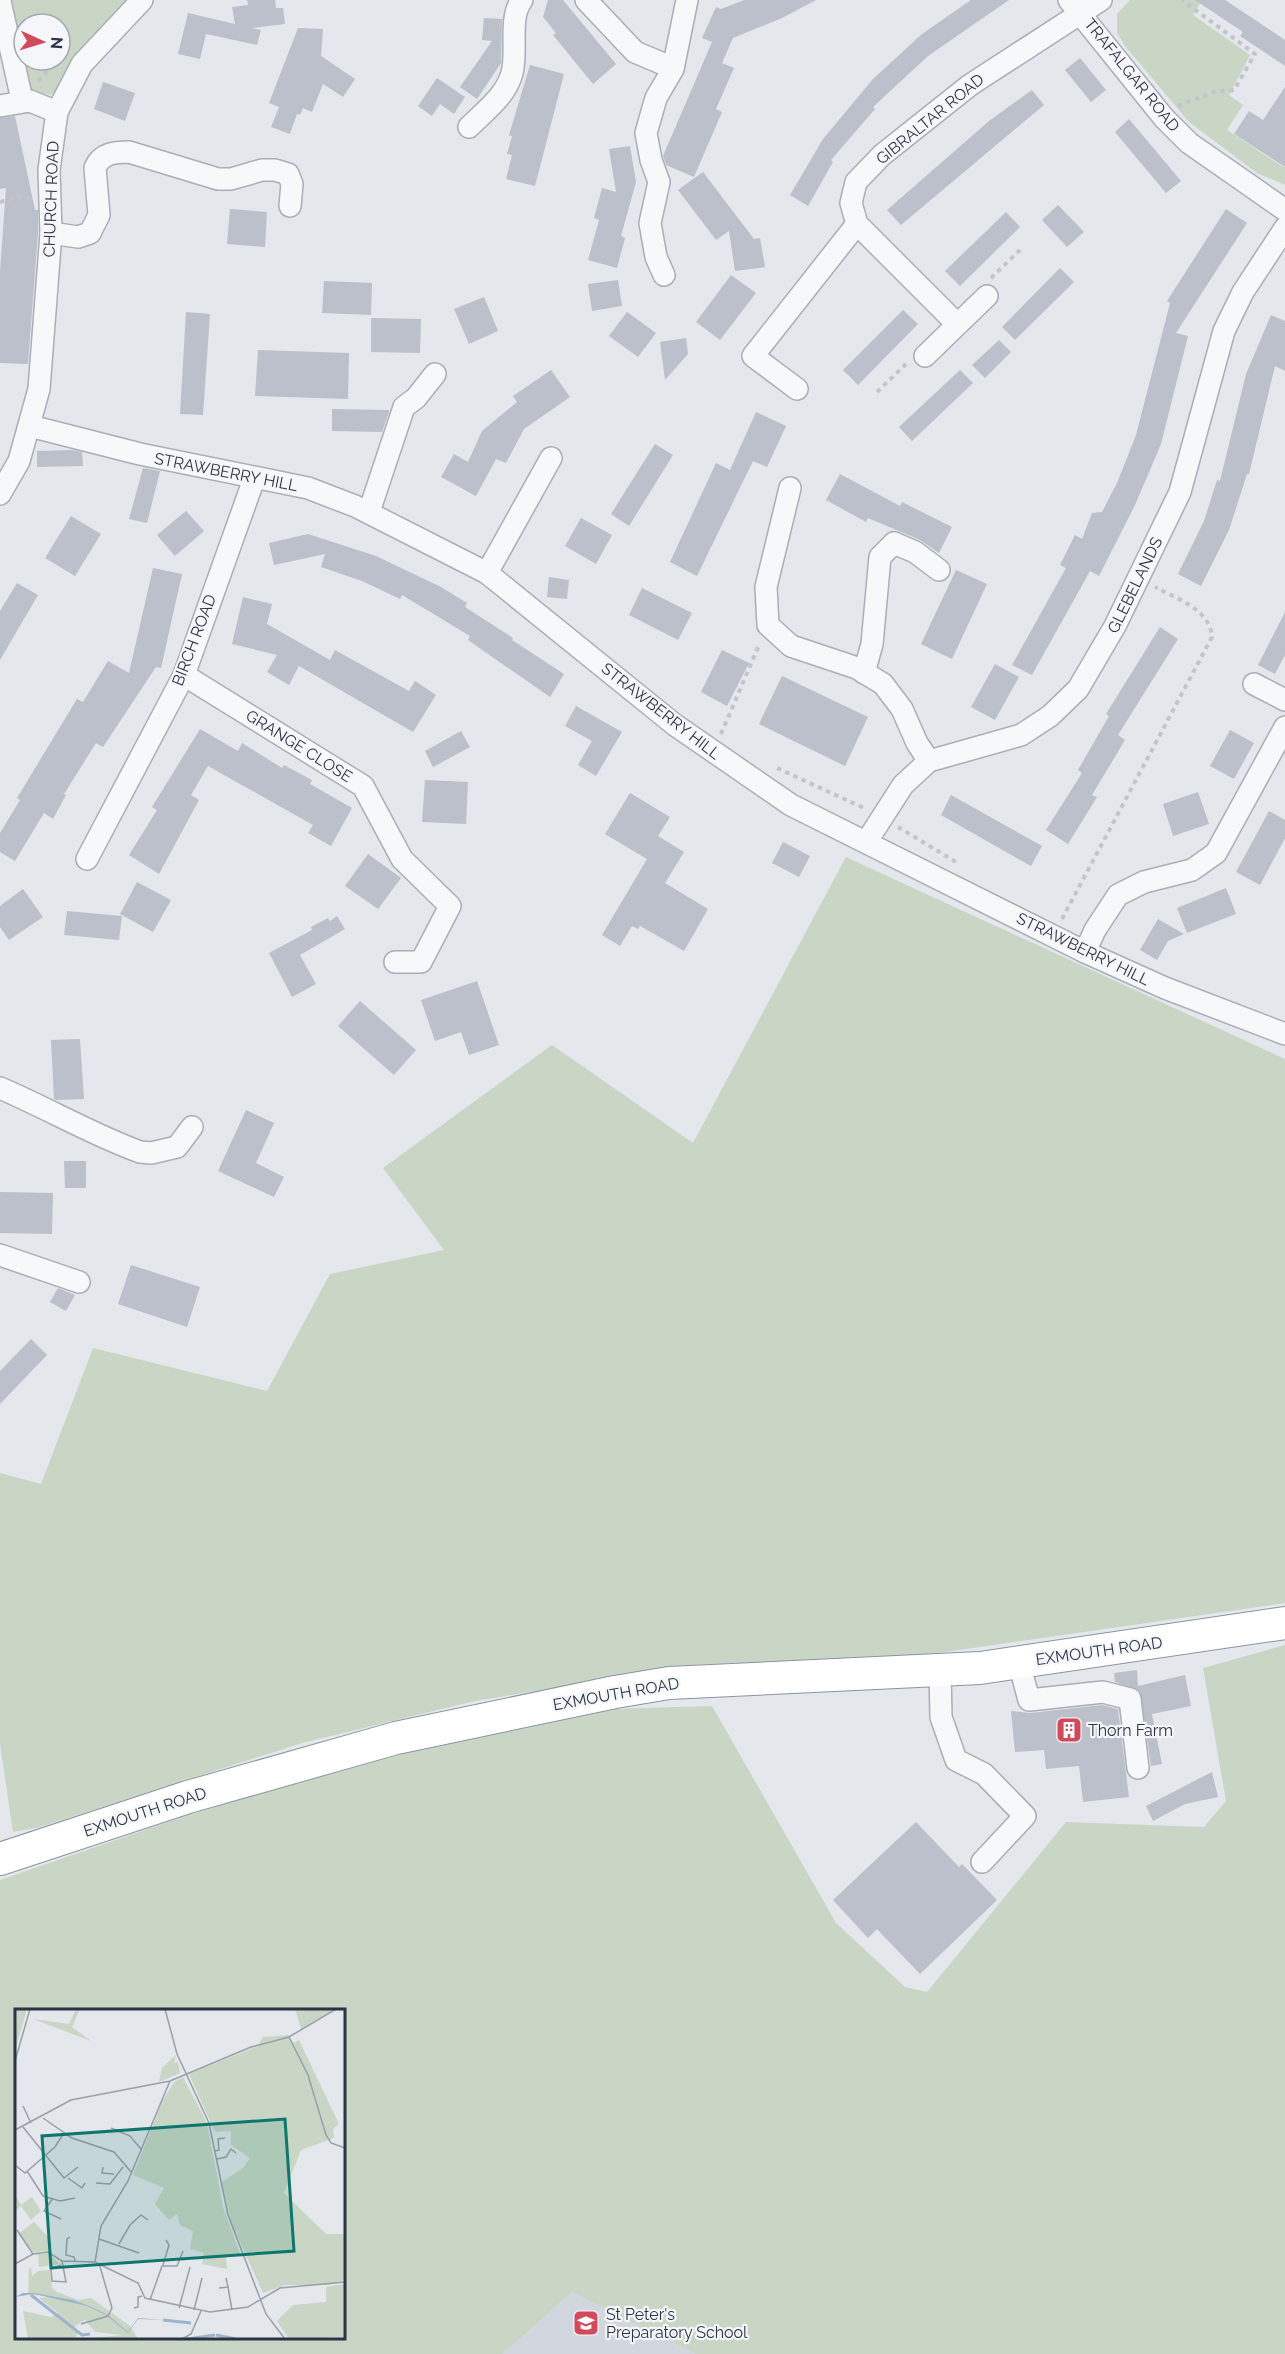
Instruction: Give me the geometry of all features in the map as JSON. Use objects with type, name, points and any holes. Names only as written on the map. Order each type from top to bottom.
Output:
[{"type":"highway","name":"EXMOUTH ROAD","points":[[0,1859],[188,1797],[396,1738],[615,1692],[669,1683],[940,1671],[1019,1663],[1285,1623]]},
{"type":"street","name":"CHURCH ROAD","points":[[0,494],[9,462],[30,426],[39,388],[51,233],[49,170],[57,112],[82,64],[142,0]]},
{"type":"street","points":[[469,127],[497,99],[512,72],[516,19],[522,0]]},
{"type":"street","points":[[586,0],[635,52],[674,68]]},
{"type":"street","points":[[664,275],[656,257],[650,223],[659,182],[651,160],[646,133],[656,98],[674,68],[687,0]]},
{"type":"street","name":"GIBRALTAR ROAD","points":[[857,224],[851,203],[856,182],[882,155],[1075,6],[1101,0]]},
{"type":"street","points":[[0,1],[26,101]]},
{"type":"street","name":"TRAFALGAR ROAD","points":[[1075,6],[1164,118],[1189,144],[1285,210]]},
{"type":"street","points":[[0,106],[26,101],[57,112]]},
{"type":"street","points":[[51,233],[78,237],[90,233],[99,215],[95,168],[98,161],[106,154],[116,152],[129,152],[218,179],[275,170],[288,174],[292,184],[290,206]]},
{"type":"street","points":[[797,389],[753,356],[857,224],[957,324]]},
{"type":"street","name":"GLEBELANDS","points":[[867,841],[903,785],[929,760],[1021,735],[1050,716],[1078,689],[1115,626],[1180,492],[1224,331],[1243,292],[1285,228]]},
{"type":"street","points":[[925,356],[987,296]]},
{"type":"street","points":[[369,512],[404,407],[416,398],[435,374]]},
{"type":"street","name":"STRAWBERRY HILL","points":[[30,426],[254,479],[308,488],[369,512],[487,573],[711,752],[791,805],[1085,952],[1165,988],[1285,1034]]},
{"type":"street","points":[[487,573],[551,458]]},
{"type":"street","name":"BIRCH ROAD","points":[[87,859],[184,675],[254,479]]},
{"type":"street","points":[[790,488],[766,587],[768,625],[791,646],[824,656],[883,684],[902,709],[917,743],[929,760]]},
{"type":"street","points":[[864,673],[872,644],[880,557],[894,543],[915,552],[939,570]]},
{"type":"street","name":"GRANGE CLOSE","points":[[184,675],[363,786],[402,859],[450,906],[421,962],[395,962]]},
{"type":"street","points":[[1254,684],[1285,700]]},
{"type":"street","points":[[1085,952],[1095,930],[1118,896],[1144,882],[1192,870],[1216,854],[1285,727]]},
{"type":"street","points":[[0,1088],[37,1104],[63,1120],[140,1152],[151,1153],[177,1147],[192,1127]]},
{"type":"street","points":[[0,1255],[79,1282]]},
{"type":"street","points":[[1019,1663],[1029,1700],[1103,1692],[1130,1699],[1138,1768]]},
{"type":"street","points":[[940,1671],[941,1717],[956,1760],[984,1774],[1025,1816],[982,1862]]},
{"type":"path","points":[[1164,118],[1178,106],[1195,98],[1234,90],[1255,54],[1182,0]]},
{"type":"path","points":[[26,101],[32,88],[47,72]]},
{"type":"path","points":[[0,202],[17,197],[49,199]]},
{"type":"path","points":[[1052,936],[1212,637],[1211,625],[1201,613],[1138,578]]},
{"type":"path","points":[[711,752],[768,625]]},
{"type":"shaded area","name":"St Peter's Preparatory School","points":[[572,2292],[696,2354],[503,2354]]},
{"type":"green space","points":[[7,0],[129,0],[72,72],[72,12],[12,12],[12,22]]},
{"type":"green space","points":[[1130,0],[1202,0],[1193,15],[1250,55],[1229,95],[1243,105],[1227,130],[1283,167],[1285,165],[1285,185],[1257,173],[1189,122],[1125,46],[1117,33],[1117,14]]},
{"type":"green space","points":[[23,72],[72,72],[56,92],[50,95],[32,91]]},
{"type":"green space","points":[[846,857],[1285,1059],[1285,1603],[925,1655],[692,1665],[475,1701],[302,1743],[40,1827],[13,1832],[0,1744],[0,1473],[41,1484],[93,1348],[267,1391],[330,1274],[444,1250],[383,1168],[552,1045],[693,1143]]},
{"type":"green space","points":[[1285,1645],[1285,2354],[696,2354],[572,2292],[503,2354],[0,2354],[0,1880],[324,1768],[610,1709],[712,1706],[836,1923],[905,1987],[927,1992],[1066,1822],[1204,1827],[1226,1801],[1203,1668]]},
{"type":"building","points":[[247,0],[275,0],[276,8],[283,8],[285,24],[252,28],[261,30],[257,45],[206,34],[200,59],[178,54],[188,13],[235,24],[232,7],[248,5]]},
{"type":"building","points":[[548,0],[563,0],[616,64],[593,84],[553,35],[556,33],[543,17]]},
{"type":"building","points":[[744,0],[816,0],[782,18],[733,38],[722,63],[734,68],[716,109],[722,112],[694,177],[666,165],[663,156],[712,42],[702,38],[716,7],[721,9]]},
{"type":"building","points":[[971,0],[1009,0],[928,56],[873,107],[875,109],[831,160],[833,162],[808,206],[790,195],[823,139],[873,79],[922,34]]},
{"type":"building","points":[[1195,0],[1225,0],[1285,40],[1285,66],[1240,36],[1243,32]]},
{"type":"building","points":[[484,18],[502,19],[501,63],[477,99],[460,87],[492,41],[482,40]]},
{"type":"building","points":[[298,28],[323,29],[321,56],[355,79],[343,97],[323,84],[312,112],[303,108],[300,115],[297,114],[290,134],[271,127],[279,107],[269,103]]},
{"type":"building","points":[[1080,58],[1106,90],[1091,102],[1065,70]]},
{"type":"building","points":[[530,65],[564,74],[535,186],[506,179],[512,155],[507,154],[512,136],[509,135]]},
{"type":"building","points":[[437,78],[465,97],[454,114],[440,104],[432,116],[418,106]]},
{"type":"building","points":[[103,82],[135,93],[125,121],[94,109]]},
{"type":"building","points":[[1285,87],[1285,167],[1234,134],[1249,111],[1263,120]]},
{"type":"building","points":[[1032,90],[1044,105],[901,225],[887,210],[989,121]]},
{"type":"building","points":[[15,116],[35,210],[38,210],[28,364],[0,363],[0,271],[6,188],[0,189],[0,118]]},
{"type":"building","points":[[1129,119],[1181,181],[1166,193],[1115,132]]},
{"type":"building","points":[[630,146],[636,182],[621,236],[625,238],[617,268],[588,260],[599,220],[594,218],[602,188],[616,192],[609,149]]},
{"type":"building","points":[[703,172],[754,239],[760,238],[765,267],[735,271],[729,231],[716,240],[678,190]]},
{"type":"building","points":[[1058,205],[1084,232],[1067,247],[1042,220]]},
{"type":"building","points":[[230,209],[267,212],[265,247],[227,244]]},
{"type":"building","points":[[1226,209],[1247,223],[1176,333],[1188,336],[1161,444],[1135,505],[1099,576],[1090,571],[1032,675],[1012,665],[1066,568],[1060,565],[1075,535],[1082,539],[1092,513],[1102,512],[1117,483],[1136,435],[1170,303],[1167,301]]},
{"type":"building","points":[[1006,212],[1020,227],[960,286],[945,271]]},
{"type":"building","points":[[1060,268],[1074,282],[1015,340],[1002,327]]},
{"type":"building","points":[[731,275],[756,293],[720,340],[696,322]]},
{"type":"building","points":[[618,280],[622,306],[592,311],[588,284]]},
{"type":"building","points":[[324,281],[372,283],[371,315],[322,313]]},
{"type":"building","points":[[484,297],[498,331],[469,344],[454,309]]},
{"type":"building","points":[[903,310],[918,324],[858,385],[843,370]]},
{"type":"building","points":[[186,312],[210,314],[203,415],[180,414]]},
{"type":"building","points":[[627,312],[656,333],[638,357],[609,336]]},
{"type":"building","points":[[1271,315],[1285,321],[1285,371],[1275,366],[1249,474],[1247,474],[1229,530],[1201,586],[1178,574],[1204,521],[1217,480],[1220,481],[1246,374]]},
{"type":"building","points":[[371,318],[421,319],[420,353],[371,352]]},
{"type":"building","points":[[686,338],[688,354],[665,380],[660,342]]},
{"type":"building","points":[[999,340],[1011,352],[985,378],[972,365]]},
{"type":"building","points":[[258,350],[349,353],[348,399],[255,396]]},
{"type":"building","points":[[551,370],[570,397],[524,429],[506,463],[496,459],[476,496],[441,477],[454,454],[468,462],[482,431],[517,402],[513,396]]},
{"type":"building","points":[[960,370],[973,383],[912,441],[899,427]]},
{"type":"building","points":[[332,409],[389,410],[389,412],[382,432],[332,431]]},
{"type":"building","points":[[756,412],[786,426],[767,467],[753,461],[697,576],[670,562],[716,463],[730,470]]},
{"type":"building","points":[[655,444],[673,455],[629,526],[611,514]]},
{"type":"building","points":[[37,451],[82,452],[83,466],[37,467]]},
{"type":"building","points":[[143,468],[160,471],[147,523],[129,519]]},
{"type":"building","points":[[840,474],[900,506],[902,502],[952,527],[939,553],[920,540],[868,518],[866,522],[826,500]]},
{"type":"building","points":[[186,511],[204,531],[175,556],[157,535]]},
{"type":"building","points":[[71,516],[101,534],[75,576],[45,558]]},
{"type":"building","points":[[581,518],[612,535],[596,564],[565,546]]},
{"type":"building","points":[[308,534],[376,556],[441,587],[467,603],[465,607],[564,674],[550,697],[468,640],[470,636],[402,595],[400,599],[362,581],[321,567],[325,554],[274,565],[269,543]]},
{"type":"building","points":[[153,568],[182,574],[161,668],[156,667],[103,747],[96,743],[64,794],[66,795],[53,819],[44,813],[15,861],[0,852],[0,833],[20,800],[17,798],[77,699],[83,702],[108,661],[129,673]]},
{"type":"building","points":[[956,570],[987,584],[952,659],[921,644]]},
{"type":"building","points":[[549,577],[569,580],[567,599],[547,597]]},
{"type":"building","points":[[17,583],[38,595],[0,660],[0,611]]},
{"type":"building","points":[[642,588],[692,613],[678,640],[629,615]]},
{"type":"building","points":[[243,597],[272,604],[267,624],[330,660],[335,650],[409,691],[415,681],[436,695],[413,732],[299,666],[289,685],[267,672],[277,655],[232,644]]},
{"type":"building","points":[[1285,612],[1285,655],[1275,674],[1258,665]]},
{"type":"building","points":[[1160,627],[1178,639],[1118,735],[1125,740],[1092,795],[1097,797],[1068,844],[1046,830],[1082,773],[1078,770],[1109,716],[1106,714]]},
{"type":"building","points":[[722,650],[749,663],[727,706],[701,692]]},
{"type":"building","points":[[995,664],[1019,677],[995,720],[971,707]]},
{"type":"building","points":[[782,676],[868,717],[845,766],[759,724]]},
{"type":"building","points":[[576,706],[622,732],[596,776],[578,765],[592,741],[565,726]]},
{"type":"building","points":[[200,729],[238,751],[242,743],[282,768],[284,765],[312,780],[310,784],[352,808],[331,846],[308,833],[313,825],[208,766],[191,795],[199,800],[159,874],[129,855],[157,810],[152,807]]},
{"type":"building","points":[[1230,730],[1254,743],[1234,779],[1210,766]]},
{"type":"building","points":[[461,731],[470,747],[433,767],[425,751]]},
{"type":"building","points":[[425,780],[468,782],[466,824],[422,822]]},
{"type":"building","points":[[1198,792],[1209,824],[1173,836],[1163,804]]},
{"type":"building","points":[[630,793],[670,817],[658,836],[684,852],[665,883],[708,909],[684,951],[640,926],[638,929],[632,926],[620,946],[602,935],[647,859],[605,834]]},
{"type":"building","points":[[951,795],[1042,846],[1031,866],[941,815]]},
{"type":"building","points":[[1269,811],[1285,820],[1285,838],[1260,885],[1236,872]]},
{"type":"building","points":[[783,842],[810,856],[799,877],[772,863]]},
{"type":"building","points":[[368,854],[401,878],[378,909],[345,886]]},
{"type":"building","points":[[137,882],[171,900],[153,932],[120,914]]},
{"type":"building","points":[[1226,888],[1236,914],[1187,933],[1177,908]]},
{"type":"building","points":[[23,889],[43,917],[9,940],[0,927],[0,906]]},
{"type":"building","points":[[67,911],[122,916],[119,940],[64,935]]},
{"type":"building","points":[[337,916],[345,929],[300,955],[316,984],[292,997],[269,953],[312,930],[311,927],[328,918],[330,921]]},
{"type":"building","points":[[1158,919],[1184,934],[1168,941],[1157,960],[1140,950]]},
{"type":"building","points":[[477,981],[499,1045],[469,1055],[461,1032],[435,1041],[421,1000]]},
{"type":"building","points":[[360,1001],[416,1050],[394,1075],[338,1026]]},
{"type":"building","points":[[80,1039],[84,1099],[54,1099],[51,1040]]},
{"type":"building","points":[[246,1110],[274,1123],[256,1163],[284,1177],[274,1197],[218,1171]]},
{"type":"building","points":[[64,1161],[86,1161],[86,1188],[65,1188]]},
{"type":"building","points":[[0,1192],[53,1193],[52,1234],[0,1233]]},
{"type":"building","points":[[131,1265],[200,1287],[187,1327],[118,1304]]},
{"type":"building","points":[[58,1288],[75,1295],[66,1311],[50,1302]]},
{"type":"building","points":[[31,1339],[47,1355],[0,1404],[0,1371]]},
{"type":"building","points":[[1137,1670],[1138,1686],[1185,1675],[1191,1706],[1152,1714],[1162,1764],[1151,1766],[1140,1691],[1115,1682],[1114,1673]]},
{"type":"building","name":"Thorn Farm","points":[[1102,1705],[1118,1709],[1129,1797],[1083,1802],[1079,1766],[1046,1769],[1044,1750],[1015,1752],[1011,1711],[1030,1713]]},
{"type":"building","points":[[1212,1772],[1218,1797],[1185,1804],[1153,1821],[1146,1806]]},
{"type":"building","points":[[916,1822],[959,1867],[962,1864],[997,1900],[920,1974],[877,1929],[868,1938],[833,1900]]},
{"type":"place","name":"Thorn Farm","points":[[1069,1730]]},
{"type":"place","name":"St Peter's Preparatory School","points":[[586,2323]]}]
